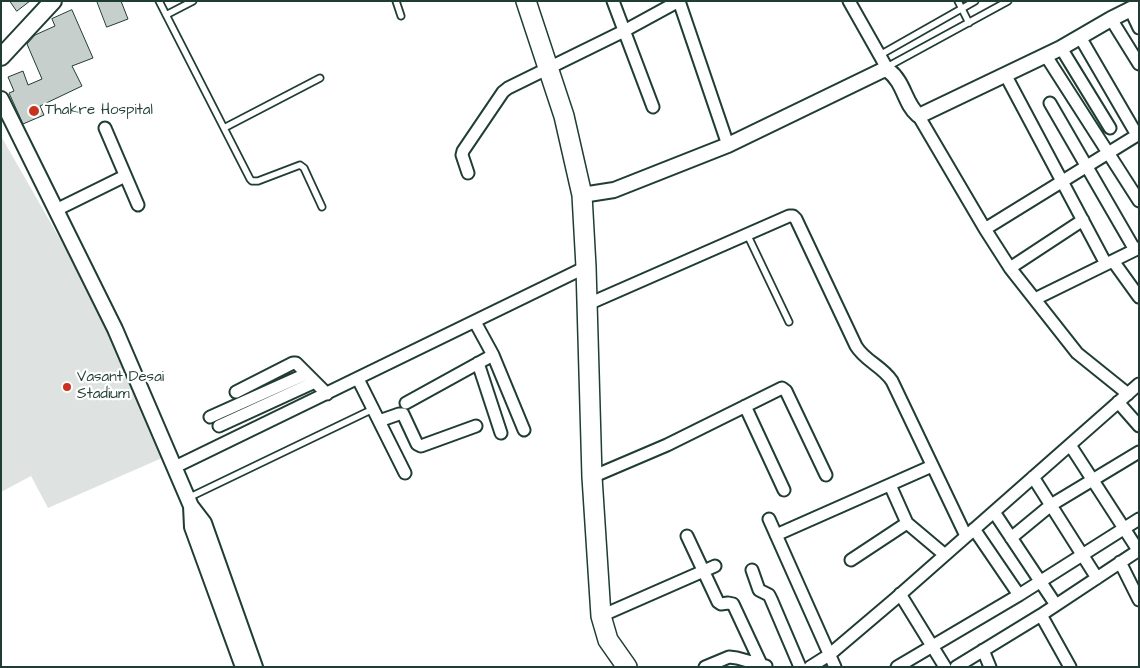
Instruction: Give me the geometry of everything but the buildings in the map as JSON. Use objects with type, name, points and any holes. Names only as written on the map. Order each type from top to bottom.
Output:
[{"type":"main road","points":[[1,57],[53,1]]},
{"type":"main road","points":[[526,1],[564,116],[582,195],[592,477],[601,616],[608,640],[626,667]]},
{"type":"street","points":[[613,1],[653,107]]},
{"type":"street","points":[[468,173],[462,155],[463,151],[503,92],[512,85],[624,31],[680,1],[728,145]]},
{"type":"street","points":[[849,1],[887,68],[900,83],[912,110],[918,115],[1010,268],[1077,353],[1128,394]]},
{"type":"street","points":[[918,115],[1046,56],[1134,7],[1139,28]]},
{"type":"street","points":[[1111,19],[1139,64]]},
{"type":"street","points":[[985,229],[1138,134],[1080,37]]},
{"type":"street","points":[[1061,48],[1110,128]]},
{"type":"street","points":[[1046,56],[1139,201]]},
{"type":"street","points":[[582,195],[614,190],[728,145],[887,68]]},
{"type":"street","points":[[1006,76],[1083,220],[1110,263],[1139,297]]},
{"type":"street","points":[[1,99],[115,329],[190,502],[204,523],[231,615],[243,667]]},
{"type":"street","points":[[1035,299],[1137,249],[1050,103]]},
{"type":"street","points":[[105,128],[138,205]]},
{"type":"street","points":[[56,210],[125,176]]},
{"type":"street","points":[[586,305],[747,234],[793,216],[856,346],[863,355],[883,370],[892,380],[932,466],[970,532],[1019,595]]},
{"type":"street","points":[[1010,268],[1083,220]]},
{"type":"street","points":[[176,467],[586,267]]},
{"type":"street","points":[[475,322],[493,355],[524,430]]},
{"type":"street","points":[[406,403],[493,355]]},
{"type":"street","points":[[236,392],[296,363],[327,394]]},
{"type":"street","points":[[478,363],[501,433]]},
{"type":"street","points":[[210,417],[306,374]]},
{"type":"street","points":[[358,379],[405,473]]},
{"type":"street","points":[[219,426],[315,382]]},
{"type":"street","points":[[810,667],[829,655],[900,594],[1139,384]]},
{"type":"street","points":[[592,477],[667,445],[776,390],[784,389],[826,476]]},
{"type":"street","points":[[1118,402],[1139,426]]},
{"type":"street","points":[[745,406],[784,490]]},
{"type":"street","points":[[379,420],[403,414],[416,444],[421,446],[476,426]]},
{"type":"street","points":[[958,666],[1041,615],[1138,550],[1070,445]]},
{"type":"street","points":[[1011,538],[1051,505],[1139,452]]},
{"type":"street","points":[[776,535],[932,466]]},
{"type":"street","points":[[1033,477],[1097,578]]},
{"type":"street","points":[[890,485],[907,523],[944,555]]},
{"type":"street","points":[[994,512],[1056,605]]},
{"type":"street","points":[[769,519],[835,667]]},
{"type":"street","points":[[897,667],[1019,595],[1139,519]]},
{"type":"street","points":[[851,560],[907,523]]},
{"type":"street","points":[[687,536],[709,568],[718,602],[733,604],[764,665]]},
{"type":"street","points":[[1120,562],[1139,600]]},
{"type":"street","points":[[601,616],[709,568]]},
{"type":"street","points":[[752,570],[759,590],[771,599],[800,667]]},
{"type":"street","points":[[900,594],[945,667]]},
{"type":"street","points":[[231,615],[255,667]]},
{"type":"street","points":[[1041,615],[1070,667]]},
{"type":"street","points":[[983,650],[990,667]]},
{"type":"street","points":[[705,667],[728,657],[764,665]]},
{"type":"lane","points":[[159,1],[252,181],[258,181],[300,165],[304,168],[322,207]]},
{"type":"lane","points":[[166,15],[193,1]]},
{"type":"lane","points":[[396,1],[401,16]]},
{"type":"lane","points":[[958,1],[969,23]]},
{"type":"lane","points":[[880,56],[975,1]]},
{"type":"lane","points":[[887,68],[1008,1]]},
{"type":"lane","points":[[224,128],[320,78]]},
{"type":"lane","points":[[747,234],[789,322]]},
{"type":"lane","points":[[190,502],[373,409]]},
{"type":"shaded area","name":"Vasant Desai Stadium","points":[[1,136],[104,316],[162,458],[48,508],[31,476],[1,492]]},
{"type":"place","name":"Thakre Hospital","points":[[34,111]]},
{"type":"place","name":"Vasant Desai Stadium","points":[[67,387]]}]
